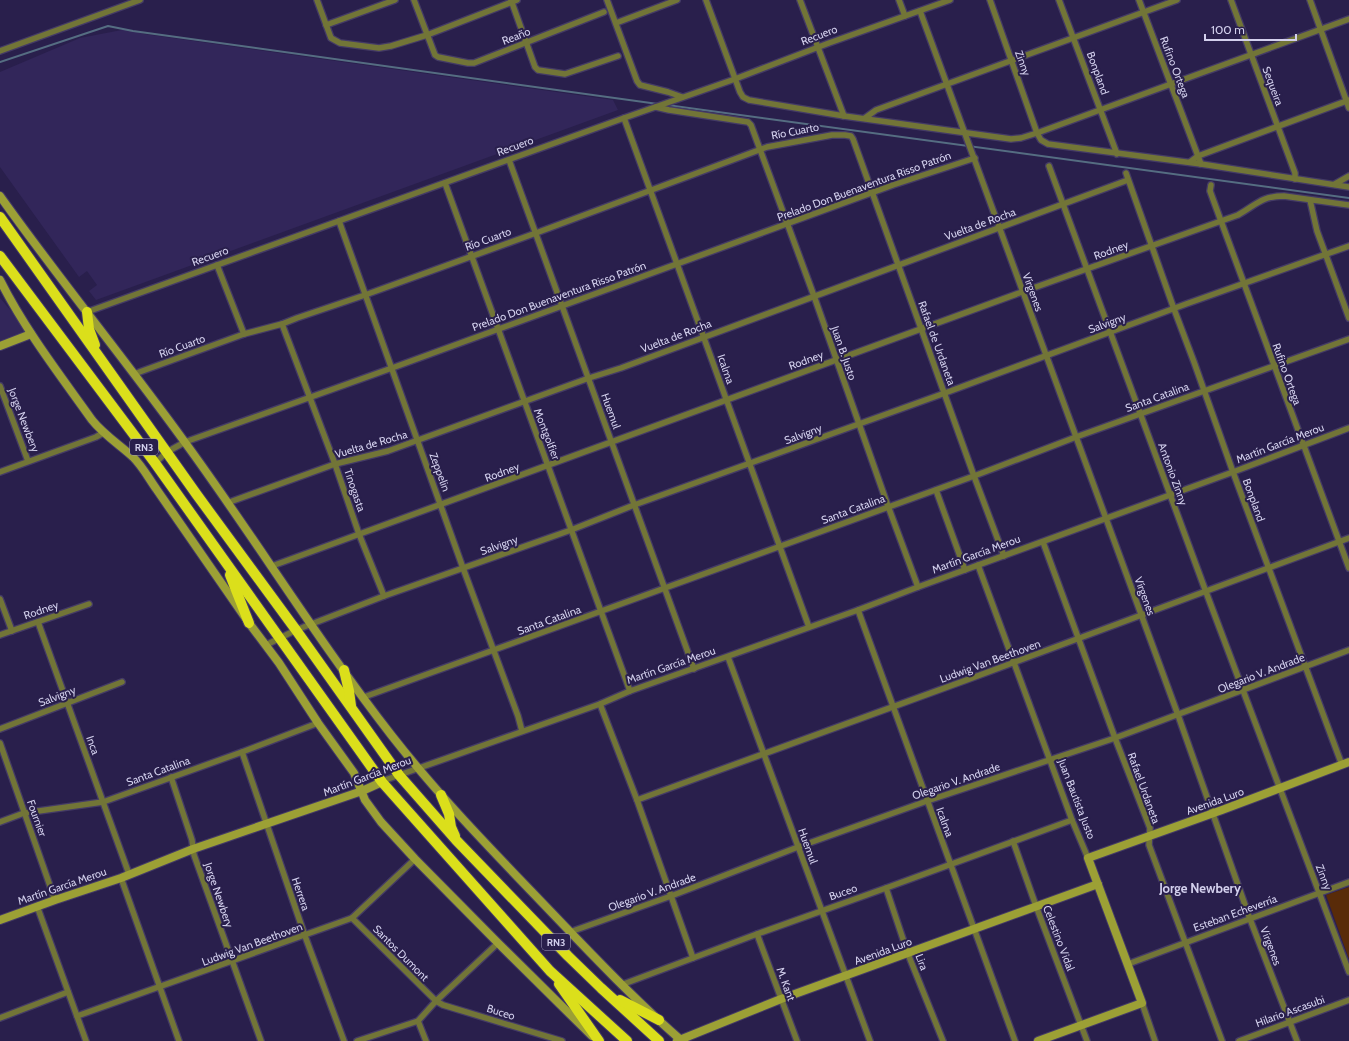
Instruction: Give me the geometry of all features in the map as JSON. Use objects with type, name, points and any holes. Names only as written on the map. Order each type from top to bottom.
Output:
[{"type":"highway","name":"RN3","points":[[0,217],[399,775],[456,840],[568,956],[659,1041]]},
{"type":"highway","name":"RN3","points":[[0,256],[155,463],[382,782],[550,971],[627,1041]]},
{"type":"highway","points":[[87,312],[90,329],[100,358]]},
{"type":"highway","points":[[223,558],[249,623]]},
{"type":"highway","points":[[344,670],[351,708]]},
{"type":"highway","points":[[440,795],[449,814],[451,827],[456,840]]},
{"type":"highway","points":[[550,971],[598,1041]]},
{"type":"highway","points":[[607,993],[659,1020]]},
{"type":"street","points":[[0,51],[126,2],[140,0]]},
{"type":"street","points":[[317,0],[331,38],[340,43],[379,48],[390,46],[427,35],[513,1],[526,43],[535,67],[538,70],[565,74],[618,56]]},
{"type":"street","points":[[326,25],[396,0]]},
{"type":"street","points":[[414,0],[427,35]]},
{"type":"street","points":[[607,0],[637,81],[640,85],[682,97]]},
{"type":"street","points":[[616,23],[677,0]]},
{"type":"street","points":[[706,0],[735,79],[743,97],[748,100],[844,116],[1011,139],[1021,138],[1037,133],[1349,19]]},
{"type":"street","points":[[800,0],[844,116]]},
{"type":"street","points":[[899,0],[905,16]]},
{"type":"street","name":"Recuero","points":[[87,312],[950,0]]},
{"type":"street","name":"Zinny","points":[[990,0],[1037,133]]},
{"type":"street","name":"Bonpland","points":[[1059,0],[1117,154]]},
{"type":"street","name":"Rufino Ortega","points":[[1138,0],[1201,164]]},
{"type":"street","points":[[865,118],[876,110],[1177,0]]},
{"type":"street","name":"Sequeira","points":[[1231,0],[1295,173],[1295,179]]},
{"type":"street","points":[[1310,0],[1320,30],[1348,101],[1349,108]]},
{"type":"street","points":[[920,11],[966,132]]},
{"type":"street","name":"Reaño","points":[[427,35],[435,55],[438,57],[474,63],[604,12]]},
{"type":"street","points":[[1190,162],[1198,156],[1348,101]]},
{"type":"street","name":"Juan B. Justo","points":[[655,107],[748,122],[751,125],[918,587]]},
{"type":"street","name":"Icalma","points":[[624,118],[809,627]]},
{"type":"street","name":"Vírgenes","points":[[966,132],[1022,292],[1142,615],[1250,919],[1297,1041]]},
{"type":"street","points":[[1037,133],[1041,140],[1048,144],[1117,154],[1190,162],[1349,187]]},
{"type":"street","name":"Río Cuarto","points":[[134,374],[244,334],[282,324],[472,256],[767,147],[832,135],[851,136]]},
{"type":"street","name":"Rafael de Urdaneta","points":[[851,136],[1004,556]]},
{"type":"street","name":"Prelado Don Buenaventura Risso Patrón","points":[[155,463],[167,452],[185,442],[392,368],[872,192],[974,158]]},
{"type":"street","name":"Huemul","points":[[509,160],[694,669]]},
{"type":"street","name":"Antonio Zinny","points":[[1049,166],[1279,789]]},
{"type":"street","name":"Bonpland","points":[[1126,173],[1233,472],[1305,666],[1345,764]]},
{"type":"street","points":[[1335,184],[1349,176]]},
{"type":"street","name":"Vuelta de Rocha","points":[[227,503],[335,464],[388,452],[589,378],[621,368],[1128,180]]},
{"type":"street","name":"Montgolfier","points":[[445,183],[630,691]]},
{"type":"street","name":"Rufino Ortega","points":[[1211,185],[1210,191],[1349,568]]},
{"type":"street","points":[[0,196],[32,241],[185,442],[311,624],[391,735],[418,769],[440,795],[621,985],[680,1040]]},
{"type":"street","name":"Rodney","points":[[272,566],[1022,292],[1238,216],[1257,202],[1274,196],[1323,200],[1349,205]]},
{"type":"street","points":[[1310,200],[1317,231],[1349,318]]},
{"type":"street","name":"Zeppelin","points":[[339,221],[417,441],[518,716],[522,731]]},
{"type":"street","name":"Salvigny","points":[[266,645],[296,630],[384,596],[571,530],[634,505],[1349,246]]},
{"type":"street","points":[[217,265],[244,334]]},
{"type":"street","points":[[0,280],[14,307],[31,334],[92,420],[103,433],[133,457],[147,474],[354,773],[365,800],[382,822],[415,859],[598,1041]]},
{"type":"street","name":"Tinogasta","points":[[282,324],[384,596]]},
{"type":"street","points":[[0,346],[31,334]]},
{"type":"street","name":"Santa Catalina","points":[[364,698],[888,506],[936,490],[1076,437],[1349,339]]},
{"type":"street","name":"Jorge Newbery","points":[[0,386],[28,461]]},
{"type":"street","name":"Martín García Merou","points":[[0,920],[121,878],[193,849],[362,791],[399,775],[858,610],[1349,428]]},
{"type":"street","points":[[0,472],[96,437],[103,433]]},
{"type":"street","points":[[936,490],[965,570]]},
{"type":"street","name":"Ludwig Van Beethoven","points":[[637,800],[893,708],[1349,538]]},
{"type":"street","name":"Rafael Urdaneta","points":[[1043,542],[1114,738],[1150,828],[1149,845],[1222,1041]]},
{"type":"street","name":"Juan Bautista Justo","points":[[978,565],[1072,820],[1128,964],[1155,1041]]},
{"type":"street","points":[[0,599],[12,631]]},
{"type":"street","name":"Rodney","points":[[0,635],[89,604]]},
{"type":"street","name":"Icalma","points":[[858,610],[1015,1041]]},
{"type":"street","name":"Inca","points":[[38,622],[129,874]]},
{"type":"street","name":"Olegario V. Andrade","points":[[570,932],[671,896],[798,847],[1178,715],[1349,650]]},
{"type":"street","name":"Huemul","points":[[728,657],[870,1041]]},
{"type":"street","name":"Salvigny","points":[[0,729],[122,682]]},
{"type":"street","points":[[600,704],[637,800],[693,958]]},
{"type":"street","name":"Santa Catalina","points":[[0,822],[24,813],[103,802],[318,723]]},
{"type":"street","name":"Fournier","points":[[0,743],[55,900]]},
{"type":"street","name":"Herrera","points":[[242,752],[305,936],[344,1041]]},
{"type":"street","name":"Avenida Luro","points":[[1088,858],[1149,837],[1345,764]]},
{"type":"street","name":"Jorge Newbery","points":[[171,776],[192,840],[194,855],[261,1041]]},
{"type":"street","name":"Zinny","points":[[1279,789],[1349,972]]},
{"type":"street","name":"Buceo","points":[[621,985],[821,910],[886,888],[1072,820]]},
{"type":"street","name":"Celestino Vidal","points":[[1013,841],[1087,1041]]},
{"type":"street","name":"Ludwig Van Beethoven","points":[[77,1016],[352,918],[415,859]]},
{"type":"street","points":[[121,878],[179,1041]]},
{"type":"street","name":"Esteban Echeverría","points":[[1128,964],[1349,882]]},
{"type":"street","name":"Avenida Luro","points":[[680,1040],[781,999],[846,977],[1098,884]]},
{"type":"street","name":"Lira","points":[[886,888],[908,954],[943,1041]]},
{"type":"street","points":[[37,906],[86,1041]]},
{"type":"street","name":"Santos Dumont","points":[[352,918],[436,1001]]},
{"type":"street","name":"M. Kant","points":[[757,934],[797,1041]]},
{"type":"street","points":[[357,1041],[418,1020],[436,1001],[498,943]]},
{"type":"street","points":[[0,1018],[68,992]]},
{"type":"street","name":"Hilario Ascasubi","points":[[1239,1041],[1349,1000]]},
{"type":"street","name":"Buceo","points":[[436,1001],[443,1005],[562,1041]]},
{"type":"street","points":[[1038,1041],[1142,1003]]},
{"type":"street","points":[[418,1020],[426,1041]]},
{"type":"shaded area","points":[[127,29],[144,34],[613,100],[618,110],[96,300],[89,291],[97,285],[87,271],[79,277],[0,167],[0,72],[80,38]]},
{"type":"shaded area","points":[[0,298],[31,334],[0,345]]},
{"type":"shaded area","points":[[1349,887],[1349,959],[1326,895]]},
{"type":"waterway","points":[[0,62],[108,26],[133,31],[658,104]]},
{"type":"waterway","points":[[667,105],[1349,198]]},
{"type":"district","name":"Jorge Newbery","points":[[1200,888]]}]
